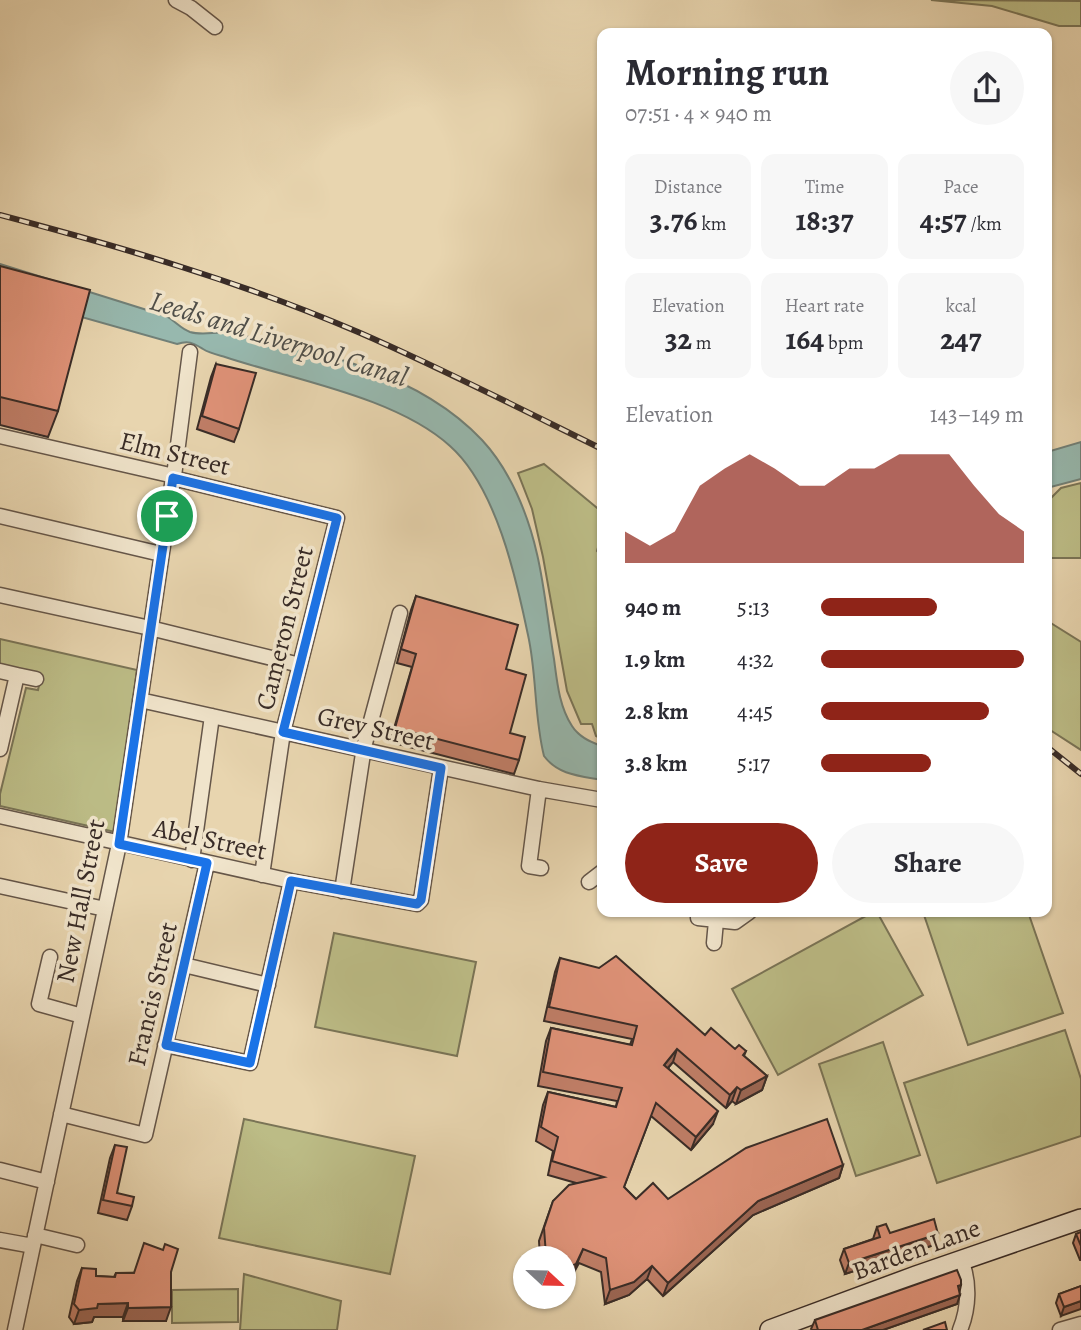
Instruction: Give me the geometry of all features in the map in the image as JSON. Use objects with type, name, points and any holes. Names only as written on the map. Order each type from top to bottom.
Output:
[{"type":"street","points":[[176,0],[215,27]]},
{"type":"street","name":"New Hall Street","points":[[15,1330],[119,844],[190,352]]},
{"type":"street","name":"Elm Street","points":[[1,441],[173,477],[337,518]]},
{"type":"street","points":[[0,516],[161,554]]},
{"type":"street","name":"Cameron Street","points":[[262,875],[283,732],[337,518]]},
{"type":"street","points":[[0,595],[300,665]]},
{"type":"street","points":[[342,891],[364,750],[400,613]]},
{"type":"street","points":[[0,671],[36,679]]},
{"type":"street","points":[[0,749],[17,675]]},
{"type":"street","name":"Grey Street","points":[[140,700],[441,768],[597,799]]},
{"type":"street","points":[[192,860],[212,716]]},
{"type":"street","name":"Abel Street","points":[[0,816],[262,875],[417,904],[421,900],[441,768]]},
{"type":"street","points":[[539,789],[529,866],[541,868]]},
{"type":"street","name":"Francis Street","points":[[61,1114],[145,1135],[207,863]]},
{"type":"street","points":[[589,882],[597,876]]},
{"type":"street","points":[[166,1045],[250,1063],[291,881]]},
{"type":"street","points":[[0,886],[105,909]]},
{"type":"street","points":[[698,918],[735,922],[745,917]]},
{"type":"street","points":[[714,943],[716,921]]},
{"type":"street","points":[[50,957],[39,1004],[82,1016]]},
{"type":"street","points":[[184,965],[268,985]]},
{"type":"street","points":[[0,1170],[47,1182]]},
{"type":"street","name":"Barden Lane","points":[[770,1330],[1081,1219]]},
{"type":"street","points":[[0,1240],[77,1245]]},
{"type":"street","points":[[960,1330],[965,1318],[968,1281],[961,1260]]},
{"type":"street","points":[[1060,1330],[1081,1324]]},
{"type":"green space","points":[[931,0],[1081,1],[1081,26],[1059,26],[992,6]]},
{"type":"green space","points":[[544,464],[597,508],[597,736],[592,724],[581,724],[567,691],[543,557],[532,509],[518,473]]},
{"type":"green space","points":[[1081,483],[1081,558],[1052,558],[1052,497],[1061,488]]},
{"type":"green space","points":[[1052,624],[1081,642],[1081,750],[1052,731]]},
{"type":"green space","points":[[0,639],[137,670],[115,832],[0,806],[0,794],[26,688],[38,690],[41,676],[0,667]]},
{"type":"green space","points":[[864,917],[880,917],[923,995],[778,1075],[732,989]]},
{"type":"green space","points":[[925,917],[1030,917],[1063,1013],[968,1045]]},
{"type":"green space","points":[[334,933],[476,962],[457,1056],[315,1027]]},
{"type":"green space","points":[[1065,1030],[1081,1079],[1081,1136],[937,1183],[904,1083]]},
{"type":"green space","points":[[883,1042],[920,1155],[856,1176],[819,1064]]},
{"type":"green space","points":[[244,1119],[415,1156],[390,1274],[219,1238]]},
{"type":"green space","points":[[244,1274],[341,1301],[337,1330],[240,1330]]},
{"type":"green space","points":[[238,1289],[238,1322],[172,1323],[172,1290]]},
{"type":"water","points":[[0,264],[166,316],[190,332],[230,333],[298,348],[365,368],[428,397],[456,417],[492,452],[523,508],[540,567],[561,702],[575,730],[585,739],[597,744],[597,779],[563,771],[544,756],[531,650],[502,534],[480,485],[450,446],[428,429],[373,402],[214,354],[191,343],[177,344],[0,294]]},
{"type":"water","points":[[1081,442],[1081,479],[1052,487],[1052,451]]},
{"type":"building","points":[[0,266],[90,290],[58,411],[0,397]]},
{"type":"building","points":[[216,364],[256,373],[239,429],[202,416]]},
{"type":"building","points":[[416,596],[518,625],[506,669],[526,675],[510,733],[525,737],[519,760],[395,728],[416,654],[401,649]]},
{"type":"building","points":[[616,956],[705,1035],[711,1028],[735,1049],[739,1045],[746,1051],[743,1055],[767,1076],[741,1090],[737,1087],[730,1095],[677,1049],[664,1065],[718,1111],[696,1137],[656,1103],[624,1187],[636,1199],[653,1183],[668,1199],[746,1148],[827,1119],[843,1165],[758,1201],[668,1283],[652,1266],[634,1282],[610,1290],[606,1258],[583,1249],[576,1264],[576,1246],[545,1246],[544,1228],[553,1201],[569,1185],[604,1177],[552,1161],[558,1137],[541,1127],[548,1092],[616,1107],[622,1088],[543,1072],[551,1028],[632,1045],[637,1026],[549,1007],[560,958],[599,968]]},
{"type":"building","points":[[115,1145],[127,1147],[117,1193],[134,1197],[132,1206],[103,1200]]},
{"type":"building","points":[[934,1219],[938,1234],[849,1263],[844,1249],[880,1237],[877,1227],[886,1224],[890,1233]]},
{"type":"building","points":[[1081,1232],[1081,1246],[1076,1234]]},
{"type":"building","points":[[144,1243],[163,1250],[165,1244],[178,1249],[171,1272],[171,1307],[128,1308],[128,1303],[98,1304],[97,1308],[79,1310],[74,1304],[82,1268],[96,1269],[96,1276],[115,1277],[116,1273],[134,1273]]},
{"type":"building","points":[[957,1270],[961,1280],[961,1285],[958,1286],[960,1295],[862,1330],[818,1330],[815,1320]]},
{"type":"building","points":[[1081,1286],[1081,1301],[1064,1307],[1059,1294]]},
{"type":"building","points":[[945,1322],[947,1330],[923,1330]]},
{"type":"railway","points":[[0,215],[181,267],[314,314],[420,360],[597,447]]},
{"type":"railway","points":[[1052,751],[1081,774]]},
{"type":"route","points":[[173,478],[337,518],[283,732],[441,768],[421,900],[417,904],[291,881],[250,1063],[166,1045],[207,863],[119,844],[167,516],[173,478]]},
{"type":"water label","name":"Leeds and Liverpool Canal","points":[[279,338]]}]
